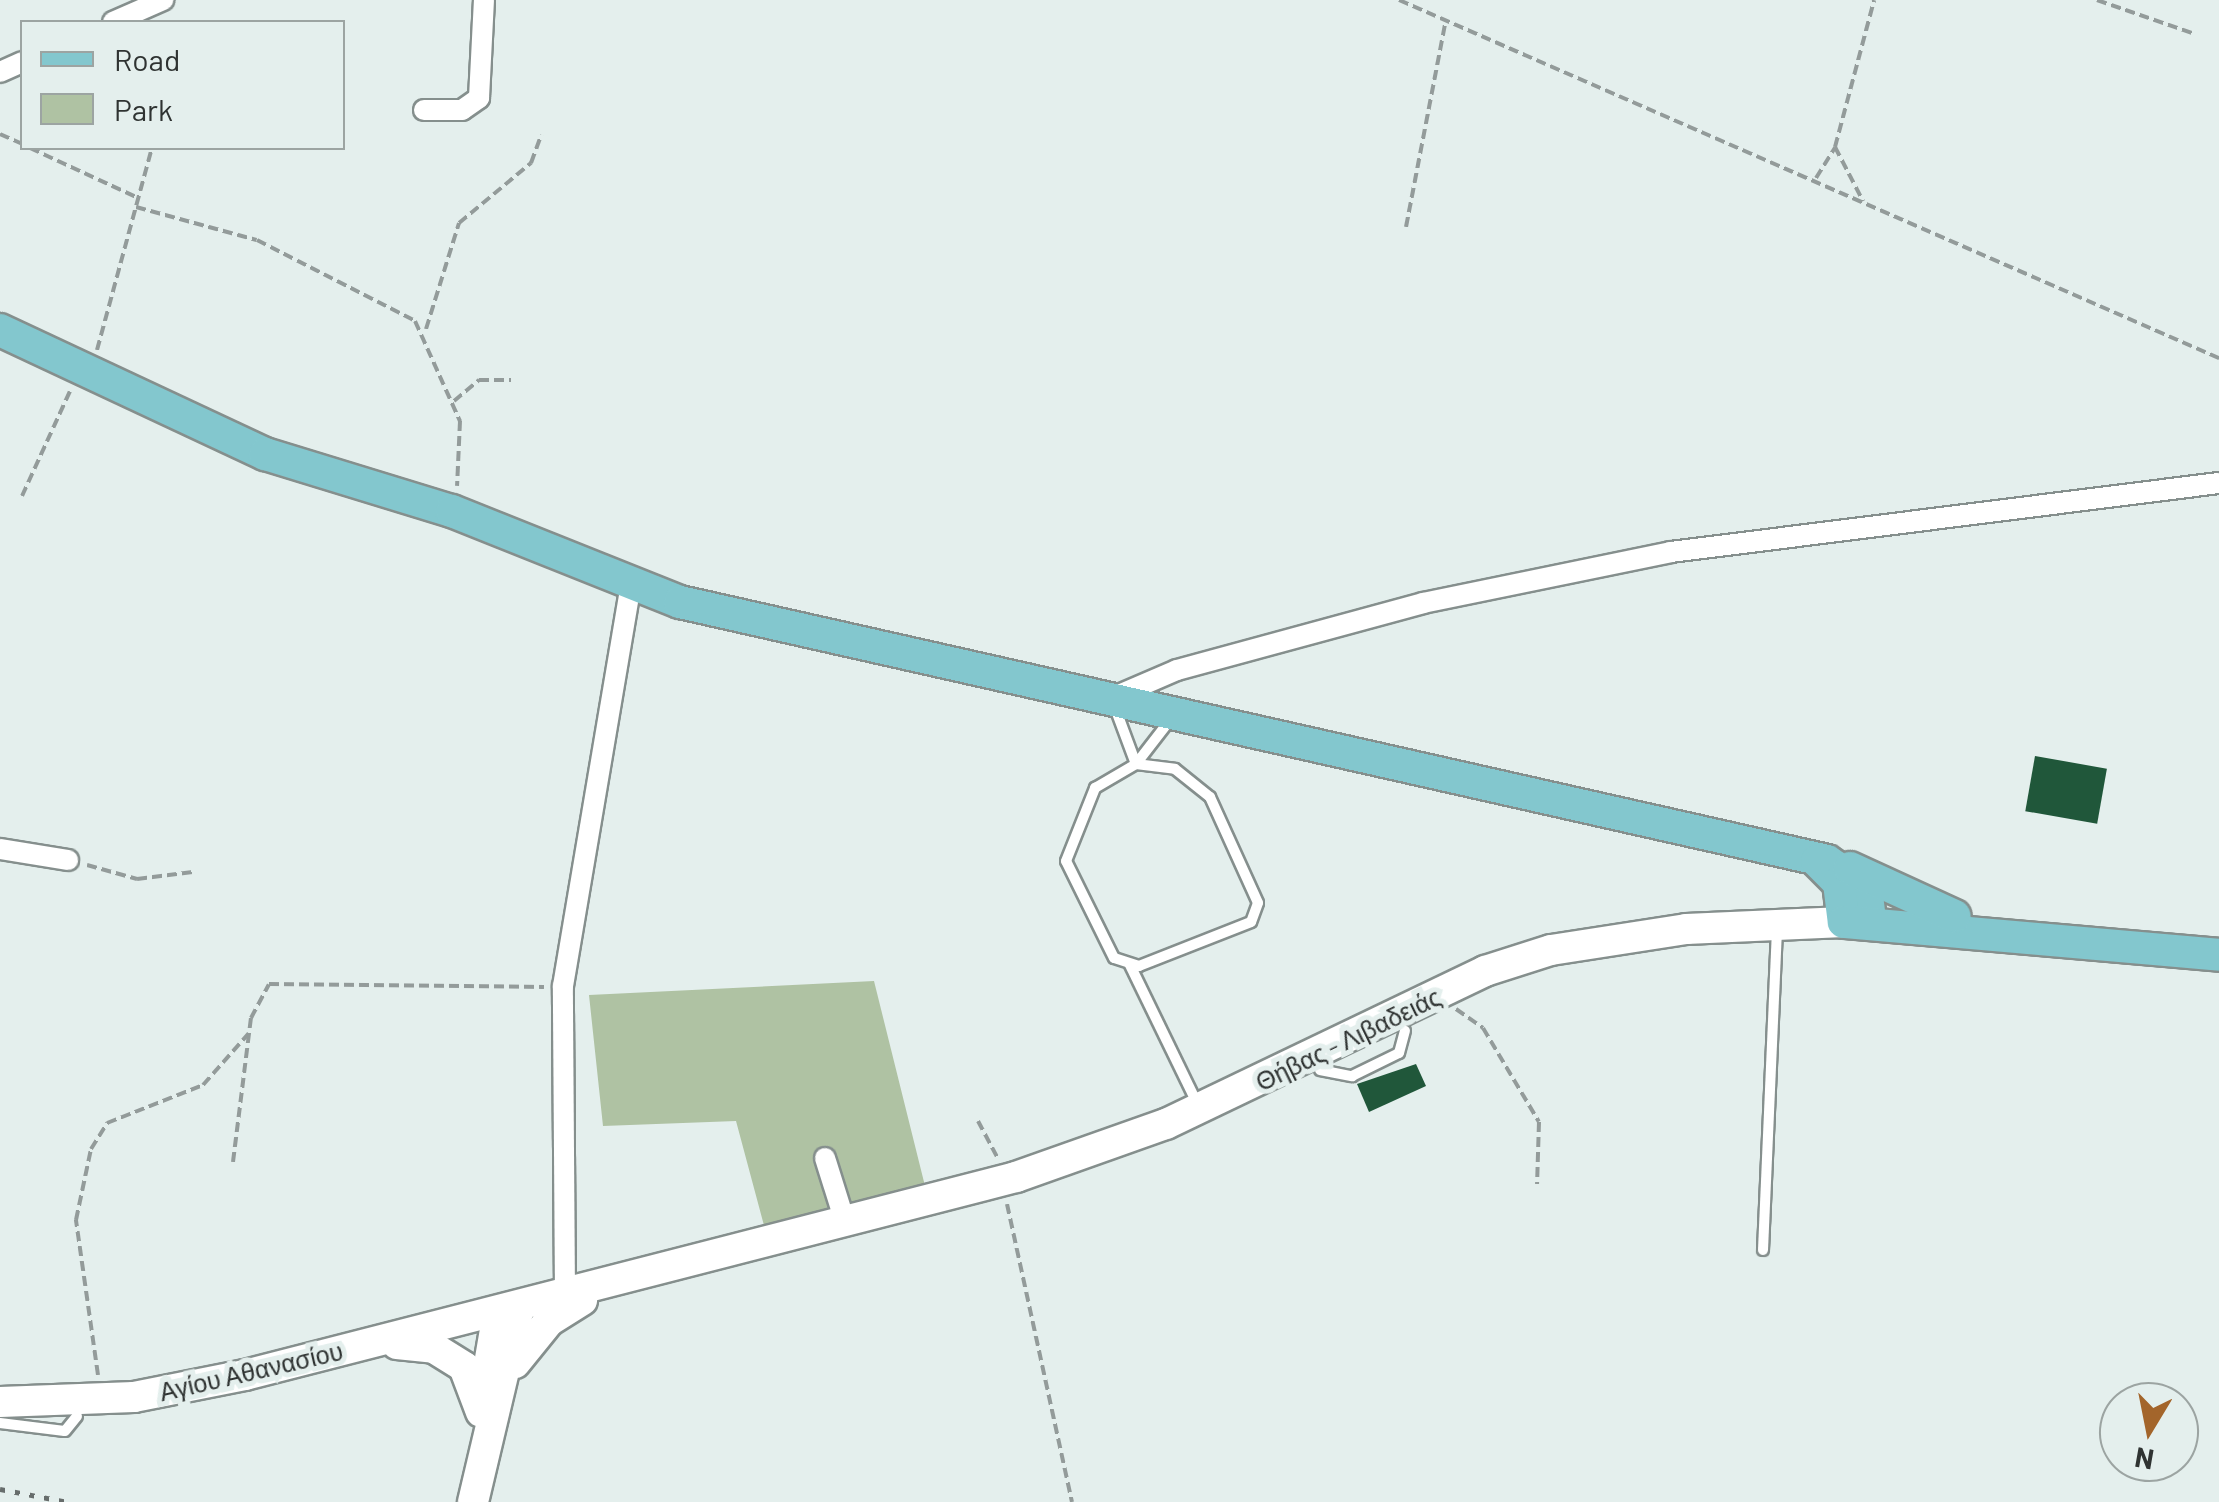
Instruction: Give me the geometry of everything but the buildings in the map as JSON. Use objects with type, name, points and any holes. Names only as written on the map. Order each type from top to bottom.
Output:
[{"type":"main road","points":[[0,330],[292,465],[452,511],[734,619],[1177,711],[1554,806],[1826,862],[2003,929]]},
{"type":"main road","points":[[1826,862],[1857,922]]},
{"type":"main road","name":"Θήβας - Λιβαδειάς","points":[[509,1309],[1002,1180],[1200,1109],[1435,997],[1551,950],[1777,924],[1857,922],[2003,929],[2219,956]]},
{"type":"main road","points":[[473,1502],[483,1453],[509,1375],[549,1321],[634,1279]]},
{"type":"main road","points":[[509,1309],[509,1375]]},
{"type":"main road","points":[[481,1412],[509,1309]]},
{"type":"main road","name":"Αγίου Αθανασίου","points":[[0,1402],[90,1408],[509,1309]]},
{"type":"main road","points":[[349,1348],[444,1352],[473,1378],[481,1412],[483,1453]]},
{"type":"street","points":[[118,20],[163,0]]},
{"type":"street","points":[[424,110],[462,110],[479,98],[484,0]]},
{"type":"street","points":[[1112,698],[1178,670],[1423,603],[1671,552],[2219,483]]},
{"type":"street","points":[[565,1295],[563,986],[631,582]]},
{"type":"street","points":[[0,850],[68,860]]},
{"type":"street","points":[[825,1158],[845,1222]]},
{"type":"lane","points":[[1112,698],[1136,764]]},
{"type":"lane","points":[[1177,711],[1136,764],[1095,788],[1066,861],[1114,958],[1130,965],[1200,1109]]},
{"type":"lane","points":[[1130,965],[1252,922],[1258,902],[1196,780],[1136,764]]},
{"type":"lane","points":[[1763,1250],[1777,924]]},
{"type":"lane","points":[[1320,1070],[1352,1076],[1399,1053],[1405,1031]]},
{"type":"lane","points":[[0,1422],[65,1430],[90,1408]]},
{"type":"path","points":[[1399,0],[1445,26],[1816,178],[2219,358]]},
{"type":"path","points":[[1816,178],[1834,147],[1874,0]]},
{"type":"path","points":[[2098,0],[2192,33]]},
{"type":"path","points":[[1406,227],[1445,26]]},
{"type":"path","points":[[425,331],[460,223],[531,162],[542,135]]},
{"type":"path","points":[[1834,147],[1863,201]]},
{"type":"path","points":[[34,150],[138,198]]},
{"type":"path","points":[[22,496],[85,370],[151,150]]},
{"type":"path","points":[[136,207],[257,240],[425,331],[454,402],[462,446],[452,511]]},
{"type":"path","points":[[454,402],[479,380],[510,380]]},
{"type":"path","points":[[68,860],[136,878],[193,872]]},
{"type":"path","points":[[233,1162],[248,1033],[269,984],[563,986]]},
{"type":"path","points":[[1435,997],[1483,1028],[1534,1113],[1537,1184]]},
{"type":"path","points":[[90,1408],[76,1220],[91,1148],[107,1123],[203,1085],[248,1033]]},
{"type":"path","points":[[978,1121],[992,1136],[1072,1502]]},
{"type":"green space","points":[[874,981],[927,1194],[766,1233],[736,1121],[603,1126],[589,995]]},
{"type":"railway","points":[[0,1489],[68,1502]]}]
